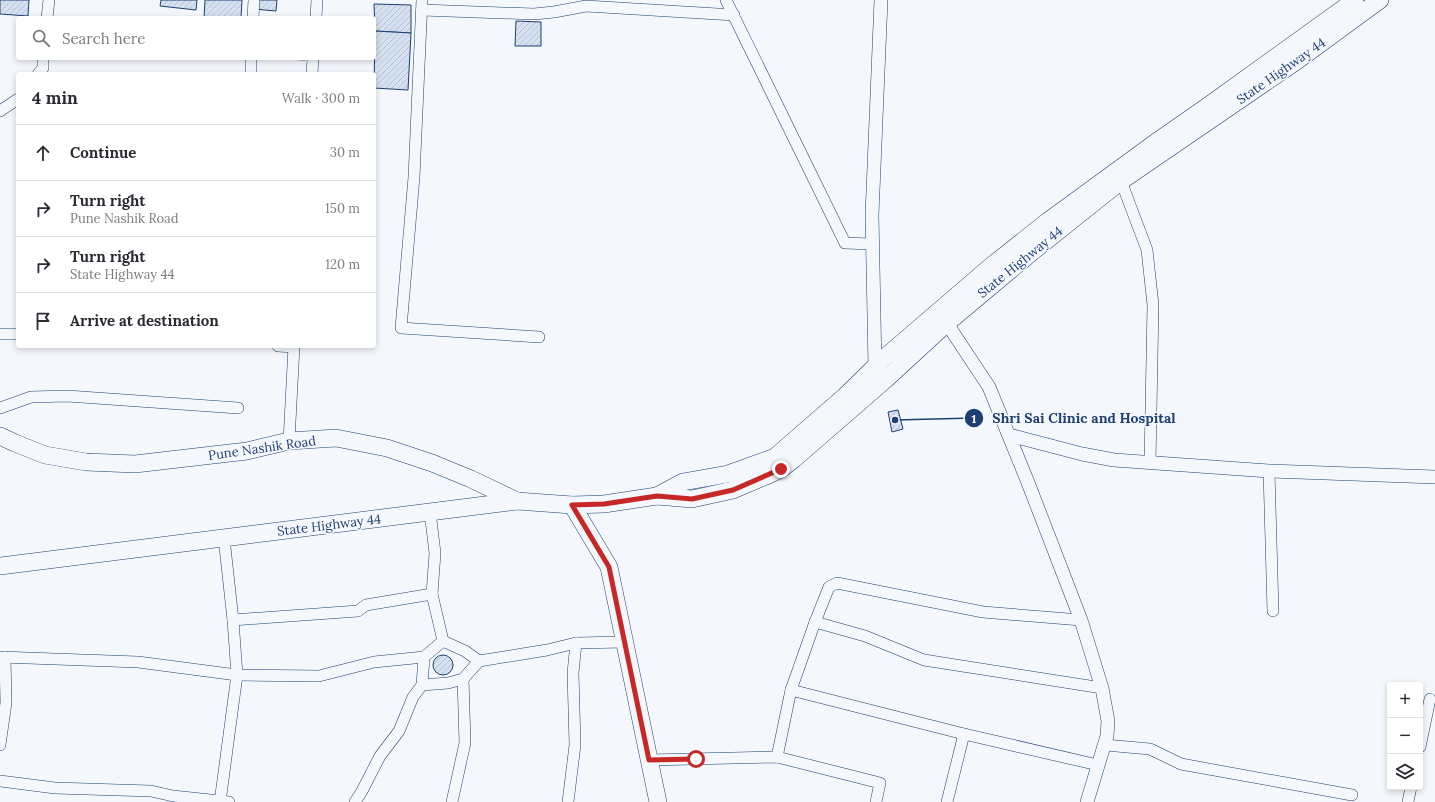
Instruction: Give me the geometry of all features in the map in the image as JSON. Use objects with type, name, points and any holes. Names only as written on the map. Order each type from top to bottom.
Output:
[{"type":"main road","name":"State Highway 44","points":[[1283,61],[1355,0]]},
{"type":"main road","name":"State Highway 44","points":[[943,317],[1032,252],[1186,129],[1283,61],[1380,0]]},
{"type":"main road","name":"State Highway 44","points":[[0,566],[517,501],[572,505],[604,504],[657,496],[692,499],[733,490],[778,463],[794,459],[880,373],[1048,221],[1146,149],[1186,129]]},
{"type":"main road","name":"Pune Nashik Road","points":[[5,442],[45,455],[86,462],[135,464],[247,451],[289,442],[336,438],[387,448],[432,463],[471,479],[517,501]]},
{"type":"main road","points":[[572,505],[609,567],[658,802]]},
{"type":"street","points":[[47,16],[49,0]]},
{"type":"street","points":[[253,16],[254,0]]},
{"type":"street","points":[[316,16],[317,0]]},
{"type":"street","points":[[726,0],[846,243],[872,244]]},
{"type":"street","points":[[880,373],[872,244],[872,215],[881,0]]},
{"type":"street","points":[[539,337],[401,328],[414,176],[422,5],[534,14],[586,6],[734,15]]},
{"type":"street","points":[[40,72],[43,68],[44,60]]},
{"type":"street","points":[[251,72],[252,60]]},
{"type":"street","points":[[312,72],[313,60]]},
{"type":"street","points":[[0,112],[16,100]]},
{"type":"street","points":[[1121,181],[1147,250],[1152,297],[1150,463]]},
{"type":"street","points":[[943,317],[989,387],[1081,620],[1102,688],[1108,721],[1108,736],[1087,802]]},
{"type":"street","points":[[0,334],[16,334]]},
{"type":"street","points":[[289,442],[294,348]]},
{"type":"street","points":[[0,408],[31,397],[68,396],[238,408]]},
{"type":"street","points":[[1009,435],[1082,454],[1114,460],[1269,471],[1435,477]]},
{"type":"street","points":[[1269,471],[1273,611]]},
{"type":"street","points":[[430,512],[435,553],[432,594],[443,641]]},
{"type":"street","points":[[0,781],[55,788],[151,791],[173,796],[223,802],[237,675],[233,620],[224,538]]},
{"type":"street","points":[[777,757],[791,690],[829,587],[837,583],[982,612],[1081,620]]},
{"type":"street","points":[[233,620],[358,611],[366,605],[432,594]]},
{"type":"street","points":[[815,622],[865,636],[924,660],[1102,688]]},
{"type":"street","points":[[0,745],[6,703],[2,657],[138,662],[237,675],[319,676],[374,662],[424,657],[443,641]]},
{"type":"street","points":[[443,641],[465,651],[479,661]]},
{"type":"street","points":[[422,685],[448,683],[463,679],[479,661],[547,650],[576,643],[624,642]]},
{"type":"street","points":[[568,802],[575,745],[572,673],[576,643]]},
{"type":"street","points":[[355,802],[380,756],[399,731],[413,697],[422,685],[424,657]]},
{"type":"street","points":[[452,802],[465,742],[463,679]]},
{"type":"street","points":[[791,690],[964,734],[1098,765]]},
{"type":"street","points":[[1423,733],[1430,699]]},
{"type":"street","points":[[947,802],[964,734]]},
{"type":"street","points":[[1105,745],[1150,749],[1182,764],[1352,795]]},
{"type":"street","points":[[649,760],[777,757],[880,783],[876,802]]},
{"type":"street","points":[[1408,802],[1410,790]]},
{"type":"building","points":[[0,0],[29,0],[28,16],[0,14]]},
{"type":"building","points":[[161,0],[197,0],[196,10],[160,6]]},
{"type":"building","points":[[205,0],[242,0],[241,16],[204,16]]},
{"type":"building","points":[[255,0],[277,0],[276,11],[254,9]]},
{"type":"building","points":[[374,4],[411,5],[411,33],[376,31],[376,16],[374,16]]},
{"type":"building","points":[[516,21],[541,22],[541,46],[515,46]]},
{"type":"building","points":[[376,31],[411,33],[408,90],[376,88],[376,72],[374,72],[374,60],[376,60]]},
{"type":"building","points":[[898,410],[903,429],[892,432],[888,412]]},
{"type":"building","points":[[443,655],[450,658],[453,665],[450,672],[443,675],[436,672],[433,665],[436,658]]},
{"type":"place","name":"Shri Sai Clinic and Hospital","points":[[895,420]]},
{"type":"route","points":[[696,759],[649,760],[609,567],[572,505],[604,504],[657,496],[692,499],[733,490],[781,469]]}]
